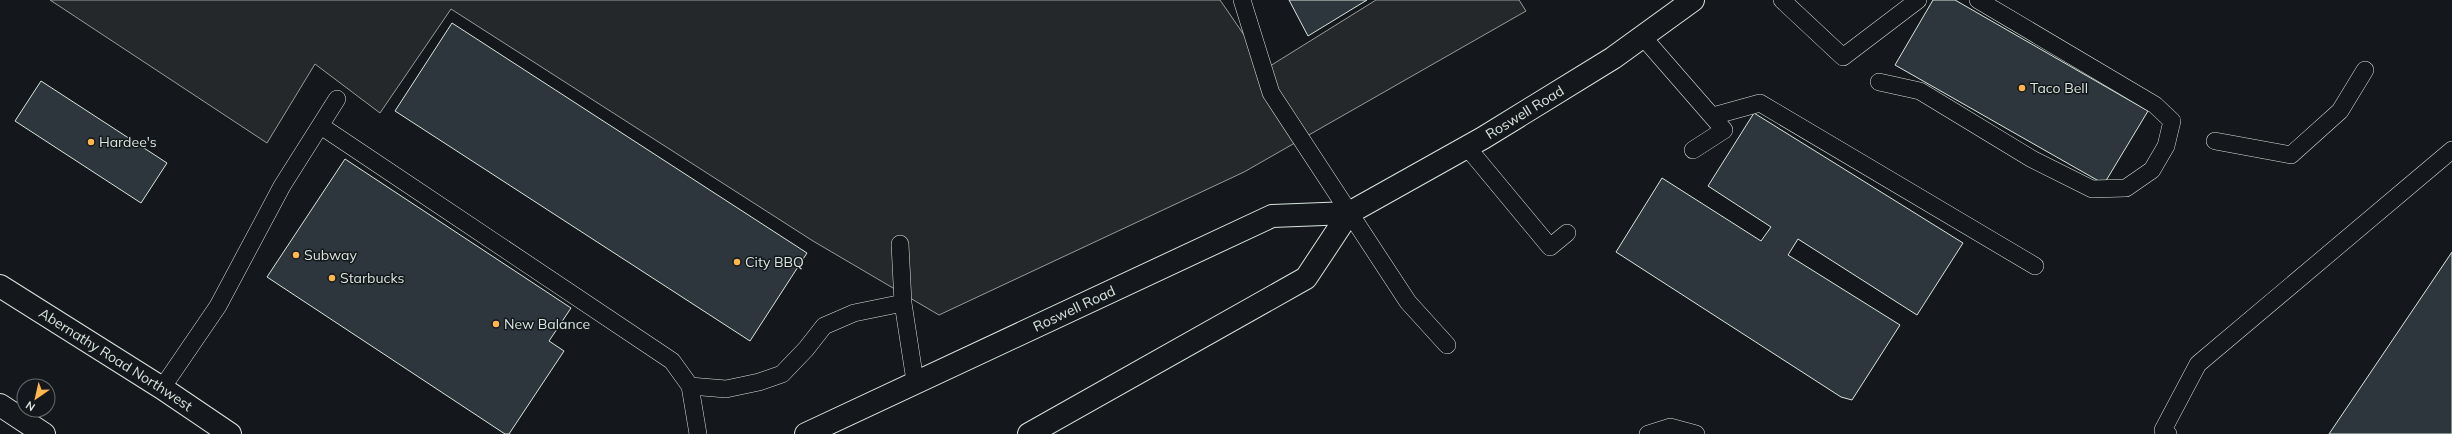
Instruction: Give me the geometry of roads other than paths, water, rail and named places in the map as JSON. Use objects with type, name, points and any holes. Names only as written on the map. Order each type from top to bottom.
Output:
[{"type":"main road","name":"Roswell Road","points":[[806,434],[915,381],[1075,310],[1272,216],[1349,213],[1467,147],[1613,58],[1693,0]]},
{"type":"main road","name":"Roswell Road","points":[[1030,434],[1306,278],[1349,213]]},
{"type":"main road","name":"Abernathy Road Northwest","points":[[0,286],[162,388],[230,434]]},
{"type":"main road","points":[[0,405],[44,434]]},
{"type":"lane","points":[[1242,0],[1272,93],[1408,302],[1447,345]]},
{"type":"lane","points":[[1782,0],[1843,57],[1918,0]]},
{"type":"lane","points":[[1879,82],[1920,91],[2032,159],[2092,189],[2126,188],[2152,170],[2166,146],[2172,121],[2155,105],[1978,0]]},
{"type":"lane","points":[[1643,37],[1724,130],[1693,150]]},
{"type":"lane","points":[[2215,141],[2291,155],[2340,111],[2365,70]]},
{"type":"lane","points":[[162,388],[218,306],[282,186],[337,99]]},
{"type":"lane","points":[[1713,116],[1760,103],[2035,266]]},
{"type":"lane","points":[[321,126],[672,361],[690,386],[698,434]]},
{"type":"lane","points":[[1467,147],[1550,247],[1567,234]]},
{"type":"lane","points":[[2164,433],[2198,364],[2452,150]]},
{"type":"lane","points":[[900,244],[903,303],[915,381]]},
{"type":"lane","points":[[690,386],[726,389],[782,374],[806,349],[824,326],[854,313],[903,303]]},
{"type":"lane","points":[[1648,434],[1670,427],[1696,434]]},
{"type":"place","name":"Taco Bell","points":[[2022,88]]},
{"type":"place","name":"Hardee's","points":[[91,142]]},
{"type":"place","name":"Subway","points":[[296,255]]},
{"type":"place","name":"City BBQ","points":[[737,262]]},
{"type":"place","name":"Starbucks","points":[[332,278]]},
{"type":"place","name":"New Balance","points":[[496,324]]}]
